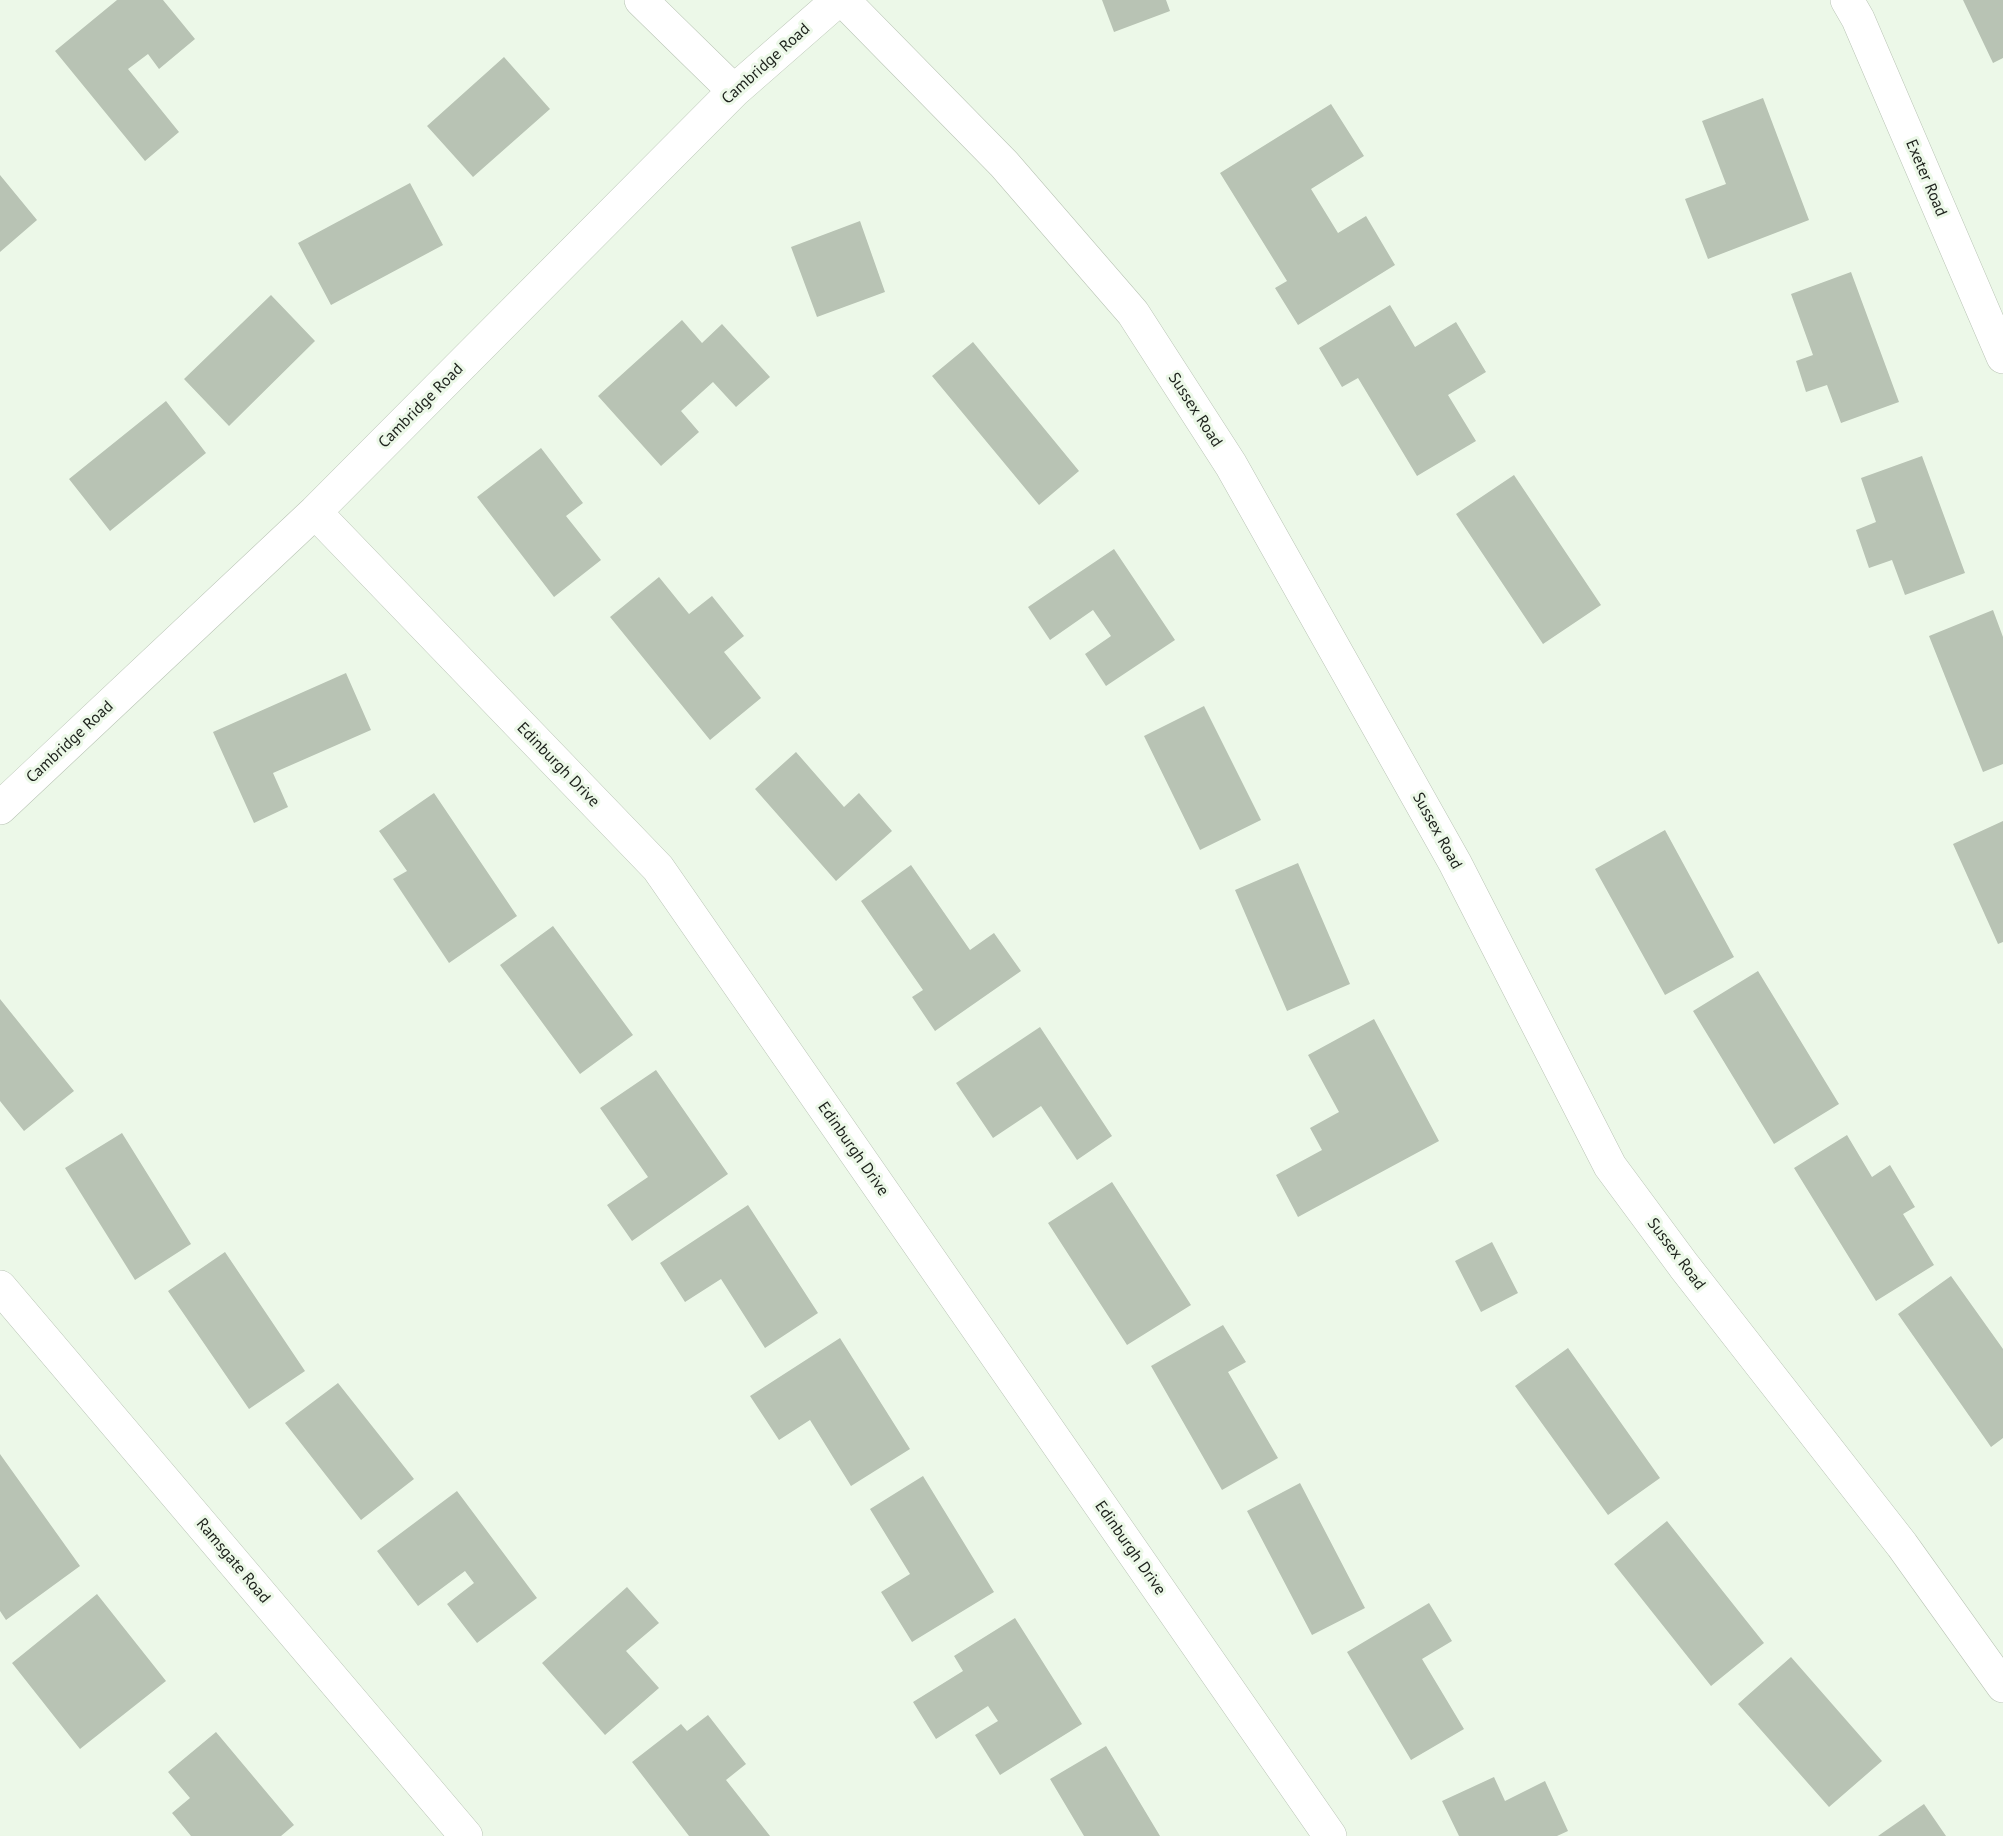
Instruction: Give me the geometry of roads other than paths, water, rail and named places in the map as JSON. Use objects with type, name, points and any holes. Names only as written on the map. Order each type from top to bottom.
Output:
[{"type":"street","points":[[641,0],[734,91]]},
{"type":"street","name":"Cambridge Road","points":[[0,808],[315,513],[734,91],[838,0]]},
{"type":"street","name":"Sussex Road","points":[[843,0],[1004,164],[1133,313],[1231,465],[1450,853],[1610,1166],[1684,1266],[1902,1545],[2003,1686]]},
{"type":"street","name":"Exeter Road","points":[[1848,0],[1863,30],[2003,357]]},
{"type":"street","name":"Edinburgh Drive","points":[[315,513],[658,868],[1330,1836]]},
{"type":"street","name":"Ramsgate Road","points":[[0,1287],[466,1836]]}]
